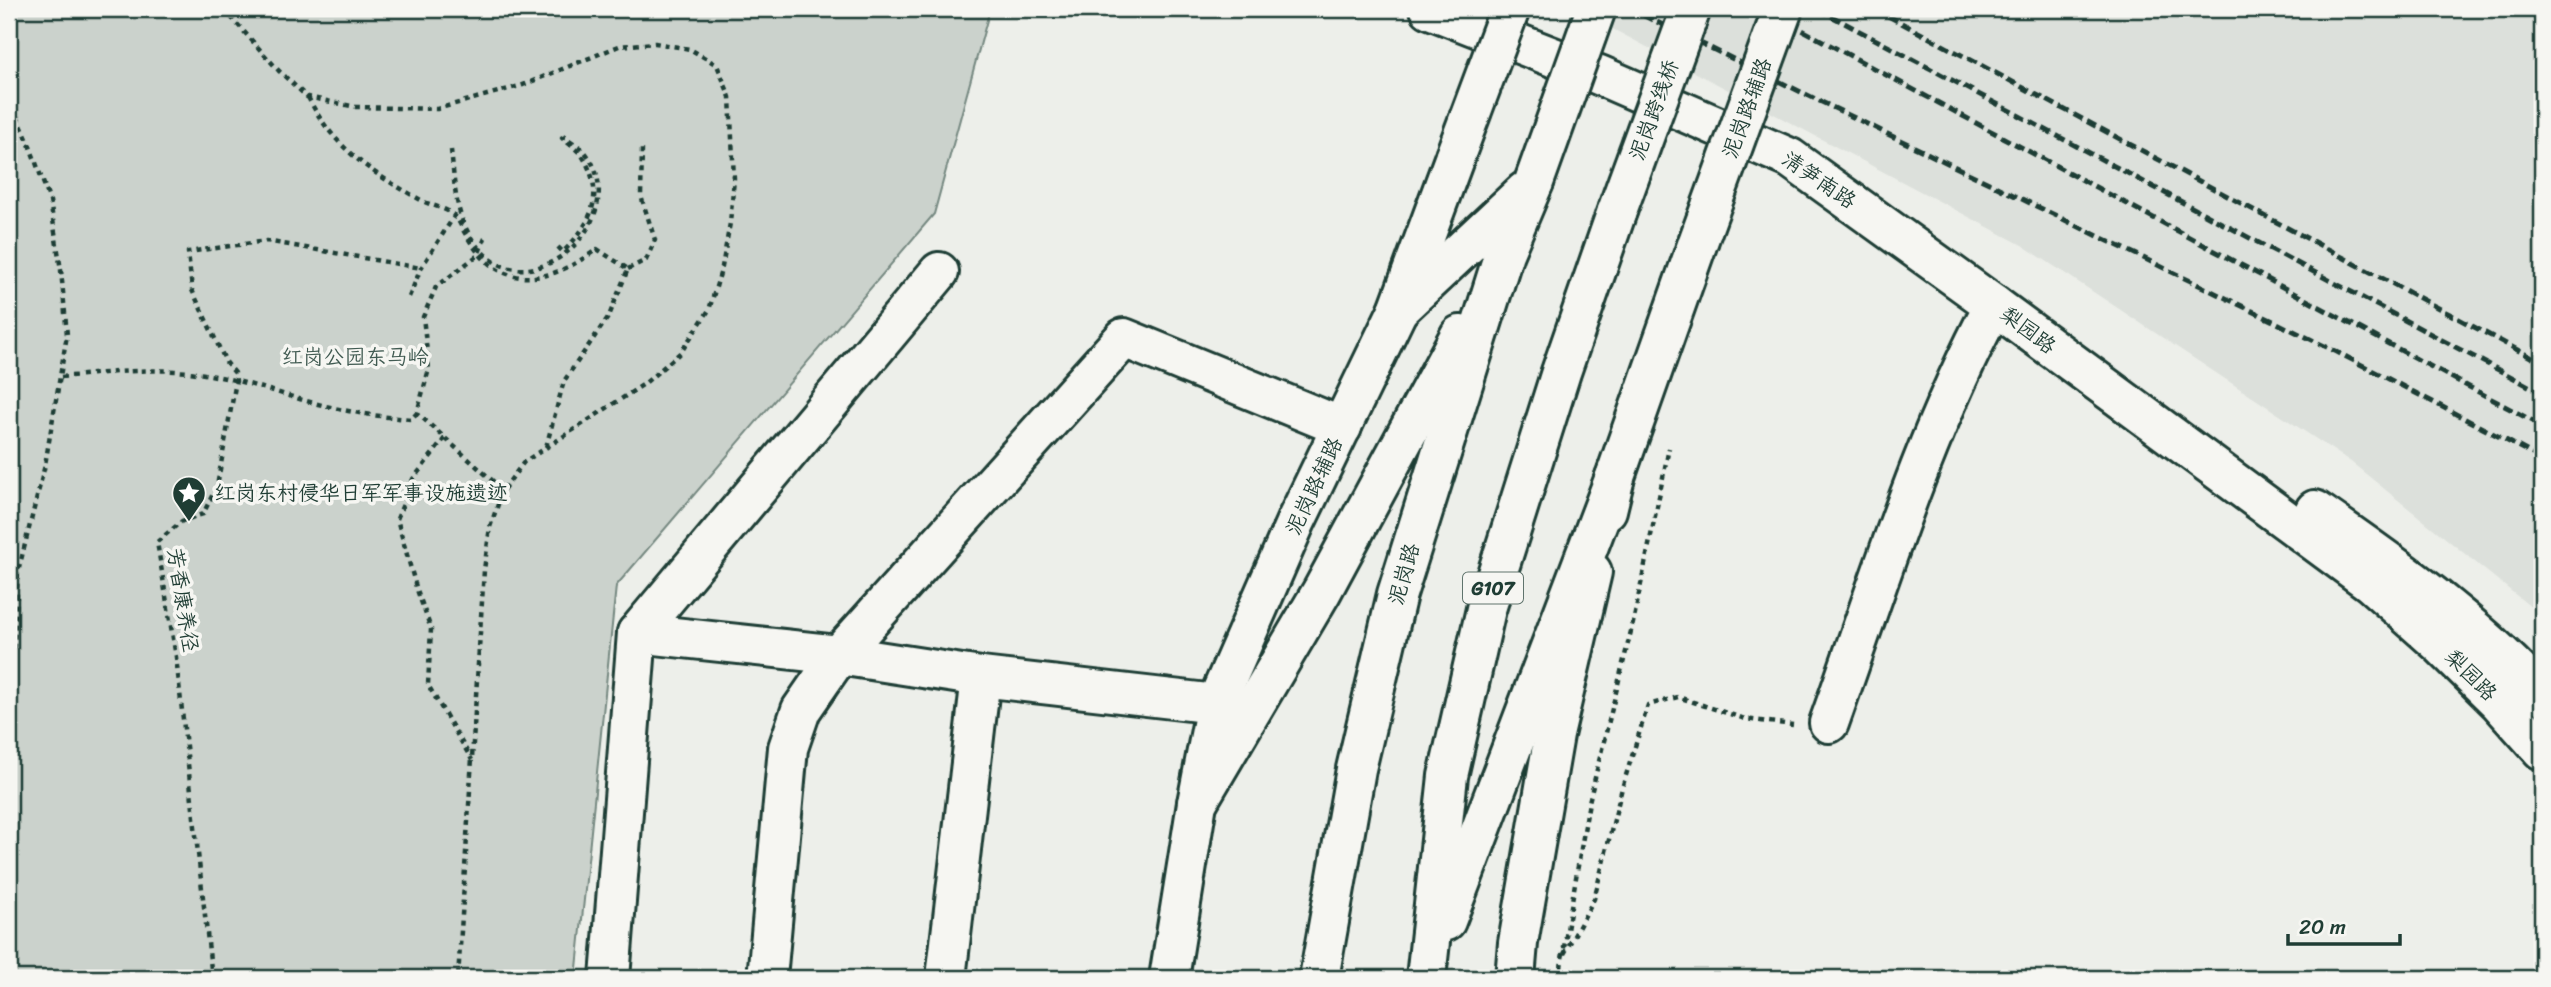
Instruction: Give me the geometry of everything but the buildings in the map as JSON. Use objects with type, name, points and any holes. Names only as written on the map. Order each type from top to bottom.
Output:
[{"type":"main road","name":"清笋南路","points":[[1430,9],[1600,75],[1790,158],[1994,305]]},
{"type":"main road","name":"泥岗路辅路","points":[[1169,978],[1216,704],[1296,521],[1398,310],[1510,9]]},
{"type":"main road","points":[[1398,310],[1534,182],[1596,9]]},
{"type":"main road","name":"泥岗跨线桥","points":[[1426,975],[1448,776],[1486,609],[1561,372],[1691,9]]},
{"type":"main road","name":"泥岗路辅路","points":[[1514,978],[1554,735],[1615,477],[1783,9]]},
{"type":"main road","name":"泥岗路","points":[[1319,978],[1356,769],[1397,594],[1504,253],[1534,182]]},
{"type":"main road","points":[[1197,803],[1322,591],[1504,253]]},
{"type":"main road","points":[[610,978],[637,633],[939,272]]},
{"type":"main road","name":"梨园路","points":[[1994,305],[2147,393],[2396,566],[2470,624],[2542,695]]},
{"type":"main road","name":"梨园路","points":[[1994,305],[2371,583],[2441,645],[2500,703],[2542,750]]},
{"type":"main road","points":[[1829,723],[1913,486],[1976,338],[1994,305]]},
{"type":"main road","points":[[767,978],[788,748],[802,710],[839,655],[1124,338],[1342,427]]},
{"type":"main road","points":[[1426,975],[1615,477]]},
{"type":"main road","points":[[637,633],[839,655],[981,677],[1216,704]]},
{"type":"main road","points":[[946,978],[981,677]]},
{"type":"path","points":[[224,9],[279,71],[307,97],[320,122],[348,152],[380,177],[426,203],[455,215],[478,255],[508,274],[539,277],[572,267],[597,249],[628,269]]},
{"type":"path","points":[[307,97],[356,107],[437,109],[523,85],[619,46],[655,43],[690,49],[717,65],[730,97],[734,178],[730,223],[709,310],[681,352],[644,384],[524,462],[503,490],[490,527],[484,570],[458,978]]},
{"type":"path","points":[[9,98],[50,201],[61,270],[67,335],[45,465],[18,572],[14,650],[9,667]]},
{"type":"path","points":[[451,150],[457,200],[464,224],[475,242],[489,257],[507,268],[526,270],[565,256],[580,240],[594,218],[598,197],[596,176],[585,151],[564,136],[562,138],[582,155],[591,176],[594,196],[591,217],[577,238],[563,252],[558,247]]},
{"type":"path","points":[[546,447],[564,382],[609,316],[628,269],[646,260],[655,240],[641,196],[642,148]]},
{"type":"path","points":[[409,297],[421,268],[455,215]]},
{"type":"path","points":[[61,377],[130,371],[195,373],[236,381],[326,406],[378,417],[411,419],[417,414],[429,369],[423,317],[436,287],[478,255],[485,238]]},
{"type":"path","points":[[236,381],[235,373],[226,362],[192,290],[188,252],[266,241],[421,268]]},
{"type":"path","name":"芳香康养径","points":[[212,978],[178,671],[157,542],[182,521],[203,514],[217,486],[236,381]]},
{"type":"path","points":[[417,414],[503,490]]},
{"type":"path","points":[[445,438],[413,479],[397,519],[431,629],[428,685],[472,760]]},
{"type":"path","points":[[1560,978],[1589,802],[1633,623],[1671,440]]},
{"type":"path","points":[[1562,959],[1594,899],[1622,788],[1648,705],[1678,697],[1745,719],[1786,725],[1829,723]]},
{"type":"shaded area","points":[[1575,9],[2542,9],[2542,616],[2351,462],[2022,245]]},
{"type":"green space","name":"红岗公园东马岭","points":[[9,9],[990,9],[934,214],[616,586],[576,978],[9,978]]},
{"type":"railway","points":[[1630,9],[2337,352],[2542,459]]},
{"type":"railway","points":[[1763,9],[2542,426]]},
{"type":"railway","points":[[1818,9],[2542,393]]},
{"type":"railway","points":[[1875,9],[2542,363]]},
{"type":"place","name":"红岗东村侵华日军军事设施遗迹","points":[[189,523]]}]
